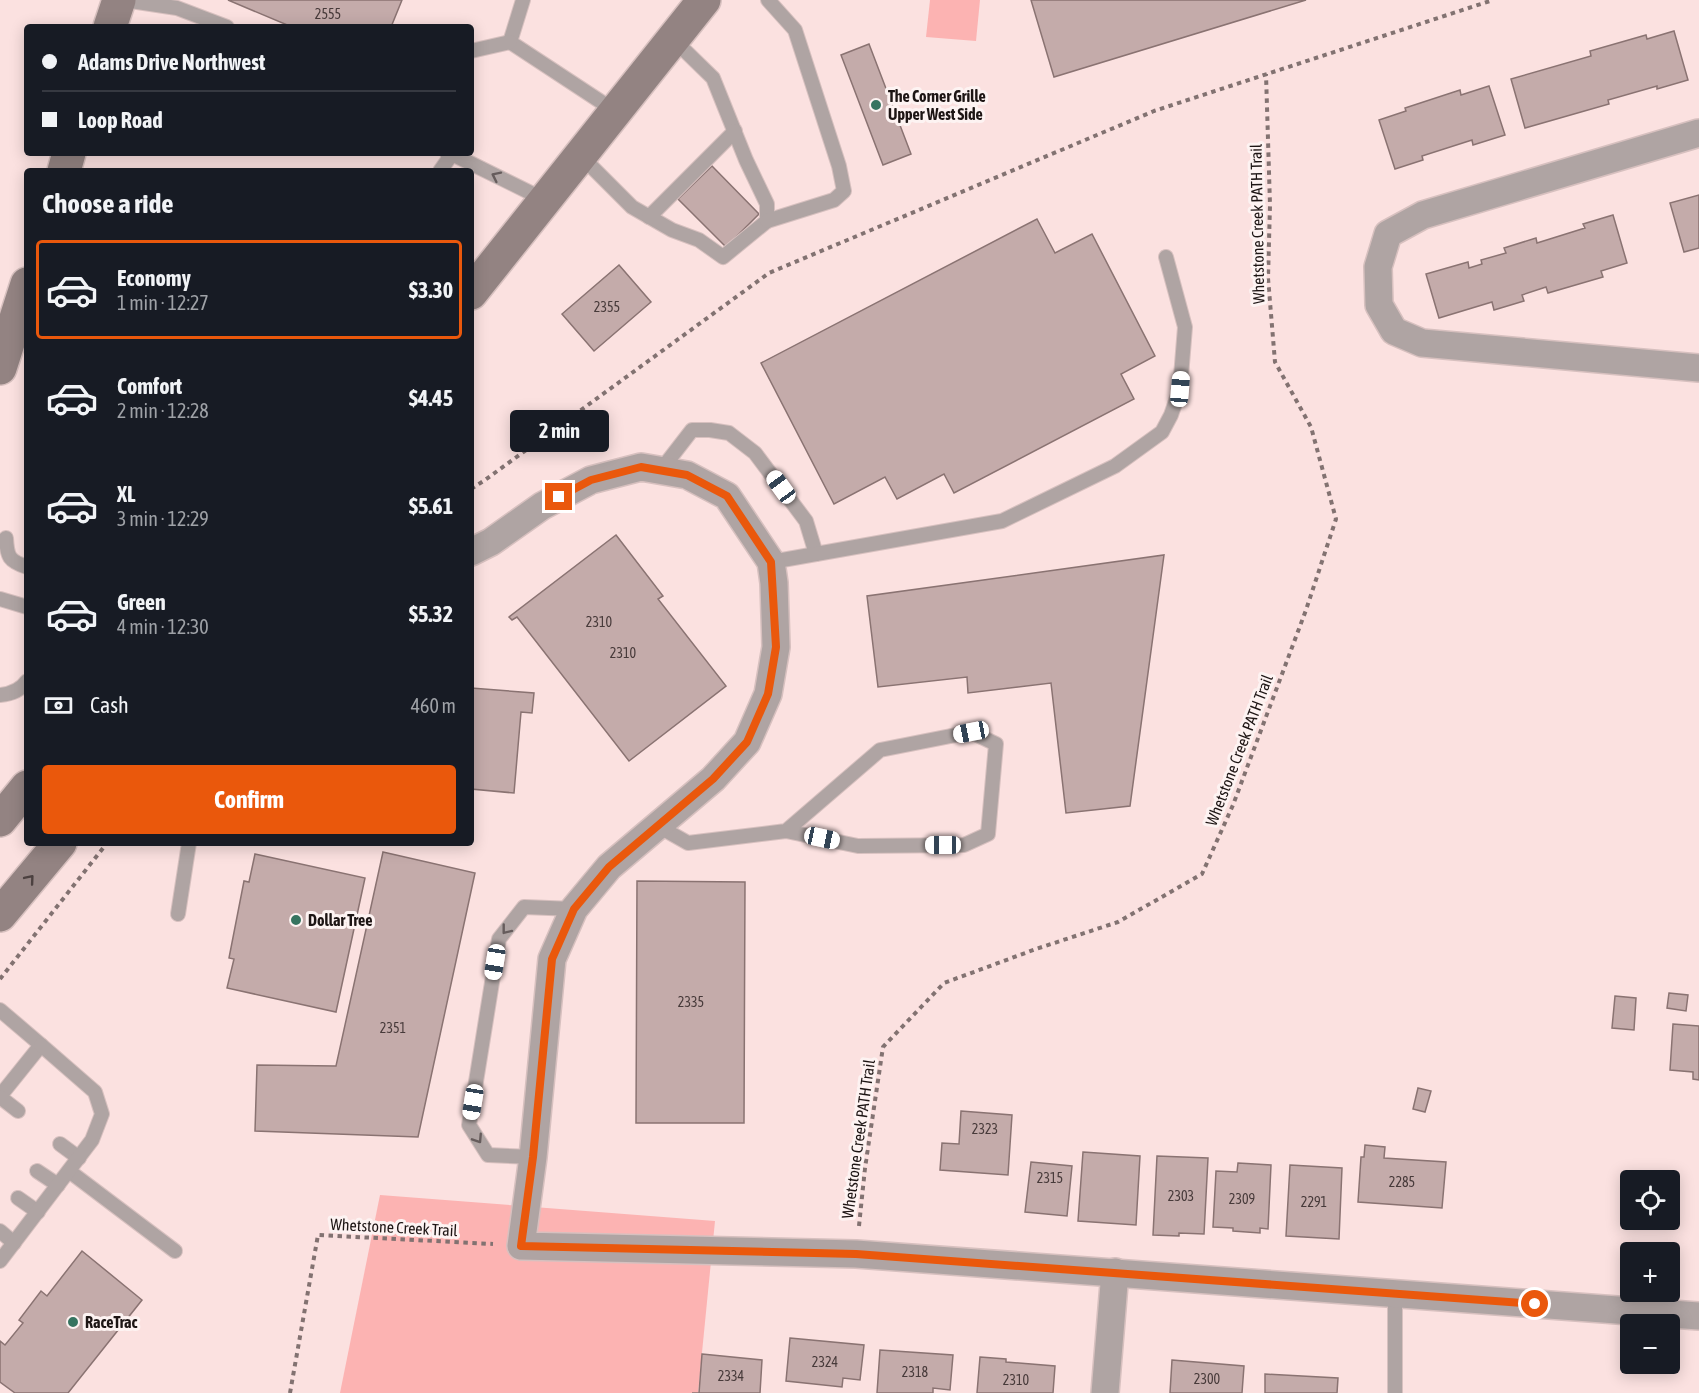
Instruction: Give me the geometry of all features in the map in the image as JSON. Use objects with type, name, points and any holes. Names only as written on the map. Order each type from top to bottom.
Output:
[{"type":"main road","points":[[111,24],[119,0]]},
{"type":"main road","points":[[474,289],[704,0]]},
{"type":"main road","points":[[0,368],[24,293]]},
{"type":"main road","points":[[0,820],[24,791]]},
{"type":"main road","points":[[0,915],[58,846]]},
{"type":"street","points":[[1699,133],[1423,215],[1388,234],[1378,267],[1379,305],[1394,331],[1422,343],[1699,368]]},
{"type":"street","points":[[474,550],[491,542],[542,506],[591,480],[641,467],[687,475],[727,496],[771,562],[776,647],[768,694],[747,742],[713,779],[609,867],[574,909],[552,959],[525,1246],[856,1254],[1699,1316]]},
{"type":"street","points":[[1105,1393],[1115,1272]]},
{"type":"lane","points":[[124,0],[178,4],[221,24]]},
{"type":"lane","points":[[510,42],[523,0]]},
{"type":"lane","points":[[580,155],[632,207],[672,230],[699,240],[723,257],[767,221],[834,200],[844,191],[840,166],[795,30],[768,0]]},
{"type":"lane","points":[[673,39],[713,78],[746,160],[767,204],[767,221]]},
{"type":"lane","points":[[474,50],[510,42],[615,111]]},
{"type":"lane","points":[[649,217],[735,131]]},
{"type":"lane","points":[[456,156],[545,200]]},
{"type":"lane","points":[[771,562],[1002,521],[1115,466],[1162,432],[1180,389],[1185,327],[1166,258]]},
{"type":"lane","points":[[661,470],[692,430],[729,433],[755,453],[806,521],[816,554]]},
{"type":"lane","points":[[6,538],[7,552],[14,562],[24,566]]},
{"type":"lane","points":[[0,599],[24,606]]},
{"type":"lane","points":[[0,695],[11,694],[24,685]]},
{"type":"lane","points":[[658,826],[688,843],[786,831],[858,846],[964,845],[988,834],[996,744],[971,732],[880,750],[786,831]]},
{"type":"lane","points":[[178,915],[189,846]]},
{"type":"lane","points":[[533,1157],[488,1155],[469,1125],[499,939],[524,907],[574,909]]},
{"type":"lane","points":[[0,1010],[94,1092],[102,1114],[92,1140],[0,1262]]},
{"type":"lane","points":[[18,1111],[0,1097],[41,1045]]},
{"type":"lane","points":[[60,1144],[79,1158]]},
{"type":"lane","points":[[37,1171],[58,1185]]},
{"type":"lane","points":[[69,1171],[175,1251]]},
{"type":"lane","points":[[18,1198],[38,1212]]},
{"type":"lane","points":[[0,1231],[14,1243]]},
{"type":"lane","points":[[1395,1293],[1395,1393]]},
{"type":"path","points":[[474,487],[769,273],[1154,111],[1493,0]]},
{"type":"path","name":"Whetstone Creek PATH Trail","points":[[856,1254],[865,1168],[883,1047],[944,983],[1118,922],[1202,874],[1233,805],[1306,610],[1336,519],[1311,427],[1275,362],[1268,278],[1270,204],[1266,74]]},
{"type":"path","points":[[0,979],[105,846]]},
{"type":"path","name":"Whetstone Creek Trail","points":[[290,1393],[318,1235],[525,1246]]},
{"type":"shaded area","points":[[930,0],[980,0],[976,41],[926,37]]},
{"type":"shaded area","points":[[380,1195],[715,1221],[698,1393],[340,1393]]},
{"type":"building","points":[[228,0],[402,0],[392,24],[285,24]]},
{"type":"building","points":[[1031,0],[1306,0],[1054,77]]},
{"type":"building","points":[[1674,31],[1688,80],[1608,100],[1609,104],[1525,128],[1511,79],[1591,56],[1590,51],[1646,35],[1647,39]]},
{"type":"building","name":"The Corner Grille Upper West Side","points":[[869,44],[911,154],[883,165],[841,55]]},
{"type":"building","points":[[1489,86],[1505,135],[1473,145],[1472,140],[1422,156],[1423,160],[1395,169],[1379,120],[1406,111],[1405,108],[1460,90],[1461,95]]},
{"type":"building","points":[[712,166],[759,214],[726,247],[678,199]]},
{"type":"building","points":[[1699,195],[1699,248],[1684,252],[1670,203]]},
{"type":"building","points":[[1613,215],[1627,263],[1601,271],[1603,277],[1548,293],[1546,287],[1522,295],[1524,301],[1494,310],[1492,302],[1439,318],[1426,274],[1468,262],[1469,268],[1482,264],[1481,260],[1506,253],[1504,248],[1536,238],[1537,243],[1585,228],[1583,224]]},
{"type":"building","points":[[1037,219],[1055,253],[1092,234],[1155,356],[1121,374],[1134,399],[954,493],[944,474],[897,499],[885,477],[834,504],[761,363]]},
{"type":"building","points":[[619,265],[651,302],[594,351],[562,314]]},
{"type":"building","points":[[616,535],[663,596],[658,599],[726,686],[629,761],[517,617],[512,620],[509,617]]},
{"type":"building","points":[[1164,555],[1130,806],[1066,813],[1051,683],[968,693],[967,677],[878,687],[867,596]]},
{"type":"building","points":[[474,688],[534,693],[532,713],[521,712],[514,793],[474,789]]},
{"type":"building","points":[[383,852],[475,873],[418,1137],[255,1131],[257,1065],[336,1066]]},
{"type":"building","name":"Dollar Tree","points":[[255,854],[365,878],[336,1012],[227,988],[234,959],[229,958],[244,881],[249,882]]},
{"type":"building","points":[[637,881],[745,882],[744,1123],[636,1123]]},
{"type":"building","points":[[1669,993],[1688,995],[1686,1011],[1667,1008]]},
{"type":"building","points":[[1615,996],[1636,998],[1634,1030],[1612,1028]]},
{"type":"building","points":[[1673,1024],[1699,1026],[1699,1080],[1693,1079],[1693,1072],[1670,1070]]},
{"type":"building","points":[[1418,1088],[1431,1091],[1425,1112],[1413,1109]]},
{"type":"building","points":[[961,1111],[1012,1115],[1008,1175],[940,1170],[942,1143],[959,1144]]},
{"type":"building","points":[[1365,1145],[1385,1147],[1384,1158],[1446,1162],[1442,1208],[1358,1202],[1361,1157],[1364,1157]]},
{"type":"building","points":[[1083,1152],[1140,1156],[1136,1225],[1078,1221]]},
{"type":"building","points":[[1157,1156],[1208,1158],[1204,1234],[1153,1235]]},
{"type":"building","points":[[1031,1162],[1072,1166],[1067,1216],[1025,1212]]},
{"type":"building","points":[[1238,1163],[1271,1165],[1268,1229],[1260,1228],[1260,1233],[1213,1227],[1216,1171],[1237,1172]]},
{"type":"building","points":[[1290,1165],[1342,1168],[1339,1239],[1286,1236]]},
{"type":"building","name":"RaceTrac","points":[[82,1251],[142,1300],[68,1393],[15,1393],[0,1382],[0,1341],[5,1345],[23,1323],[19,1320],[41,1291],[47,1296]]},
{"type":"building","points":[[790,1338],[864,1345],[860,1380],[843,1378],[842,1387],[786,1381]]},
{"type":"building","points":[[880,1350],[953,1355],[950,1390],[933,1388],[933,1393],[877,1393]]},
{"type":"building","points":[[702,1354],[762,1360],[760,1393],[699,1393]]},
{"type":"building","points":[[980,1357],[1006,1359],[1006,1362],[1055,1366],[1053,1393],[977,1393]]},
{"type":"building","points":[[1172,1360],[1244,1366],[1242,1393],[1170,1393]]},
{"type":"building","points":[[1265,1374],[1338,1378],[1337,1393],[1265,1393]]},
{"type":"place","name":"The Corner Grille Upper West Side","points":[[876,105]]},
{"type":"place","name":"Dollar Tree","points":[[296,920]]},
{"type":"place","name":"RaceTrac","points":[[73,1322]]},
{"type":"route","points":[[559,497],[591,480],[641,467],[687,475],[727,496],[771,562],[776,647],[768,694],[747,742],[713,779],[609,867],[574,909],[552,959],[533,1157],[521,1246],[856,1254],[1535,1304]]}]
